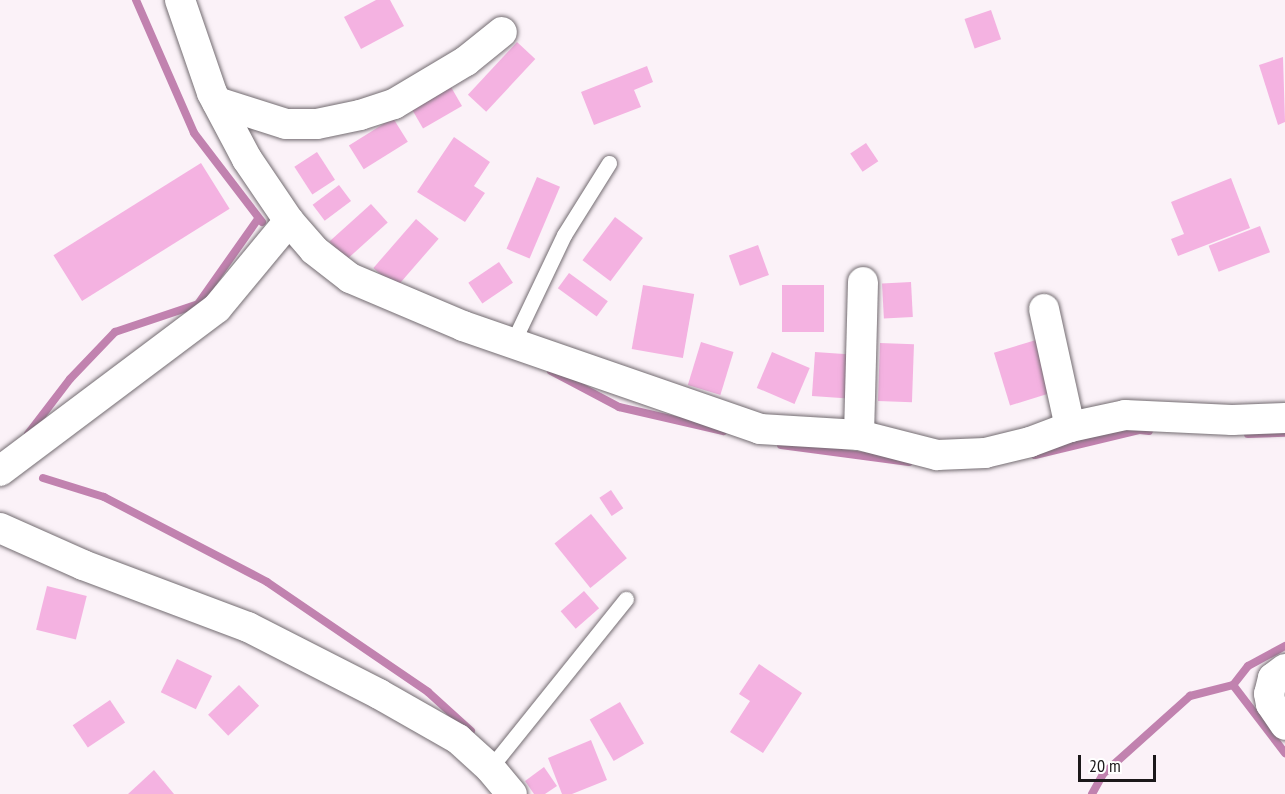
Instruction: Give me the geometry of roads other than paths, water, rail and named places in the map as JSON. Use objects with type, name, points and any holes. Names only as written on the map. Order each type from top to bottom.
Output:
[{"type":"street","points":[[180,0],[217,102],[247,159],[289,221],[315,250],[350,278],[463,326],[760,429],[859,435],[937,455],[985,453],[1030,442],[1070,428],[1125,415],[1232,420],[1285,418]]},
{"type":"street","points":[[217,102],[286,124],[317,123],[360,115],[394,104],[466,62],[502,32]]},
{"type":"street","points":[[0,471],[217,308],[289,221]]},
{"type":"street","points":[[859,435],[863,282]]},
{"type":"street","points":[[1044,309],[1070,428]]},
{"type":"street","points":[[0,528],[83,565],[248,627],[380,694],[458,739],[490,768],[512,794]]},
{"type":"street","points":[[1285,669],[1273,678],[1269,694],[1271,704],[1285,724]]},
{"type":"lane","points":[[513,342],[564,234],[609,163]]},
{"type":"lane","points":[[490,768],[626,599]]},
{"type":"waterway","points":[[136,0],[194,133],[262,222]]},
{"type":"waterway","points":[[28,434],[70,379],[115,332],[198,304],[258,219]]},
{"type":"waterway","points":[[551,371],[619,407],[723,431]]},
{"type":"waterway","points":[[1035,455],[1140,430],[1149,431]]},
{"type":"waterway","points":[[1248,434],[1285,433]]},
{"type":"waterway","points":[[781,445],[909,462]]},
{"type":"waterway","points":[[43,478],[104,497],[267,582],[428,692],[471,731]]},
{"type":"waterway","points":[[1285,646],[1248,666],[1233,685],[1285,753]]},
{"type":"waterway","points":[[1092,794],[1103,774],[1190,696],[1233,685]]}]
